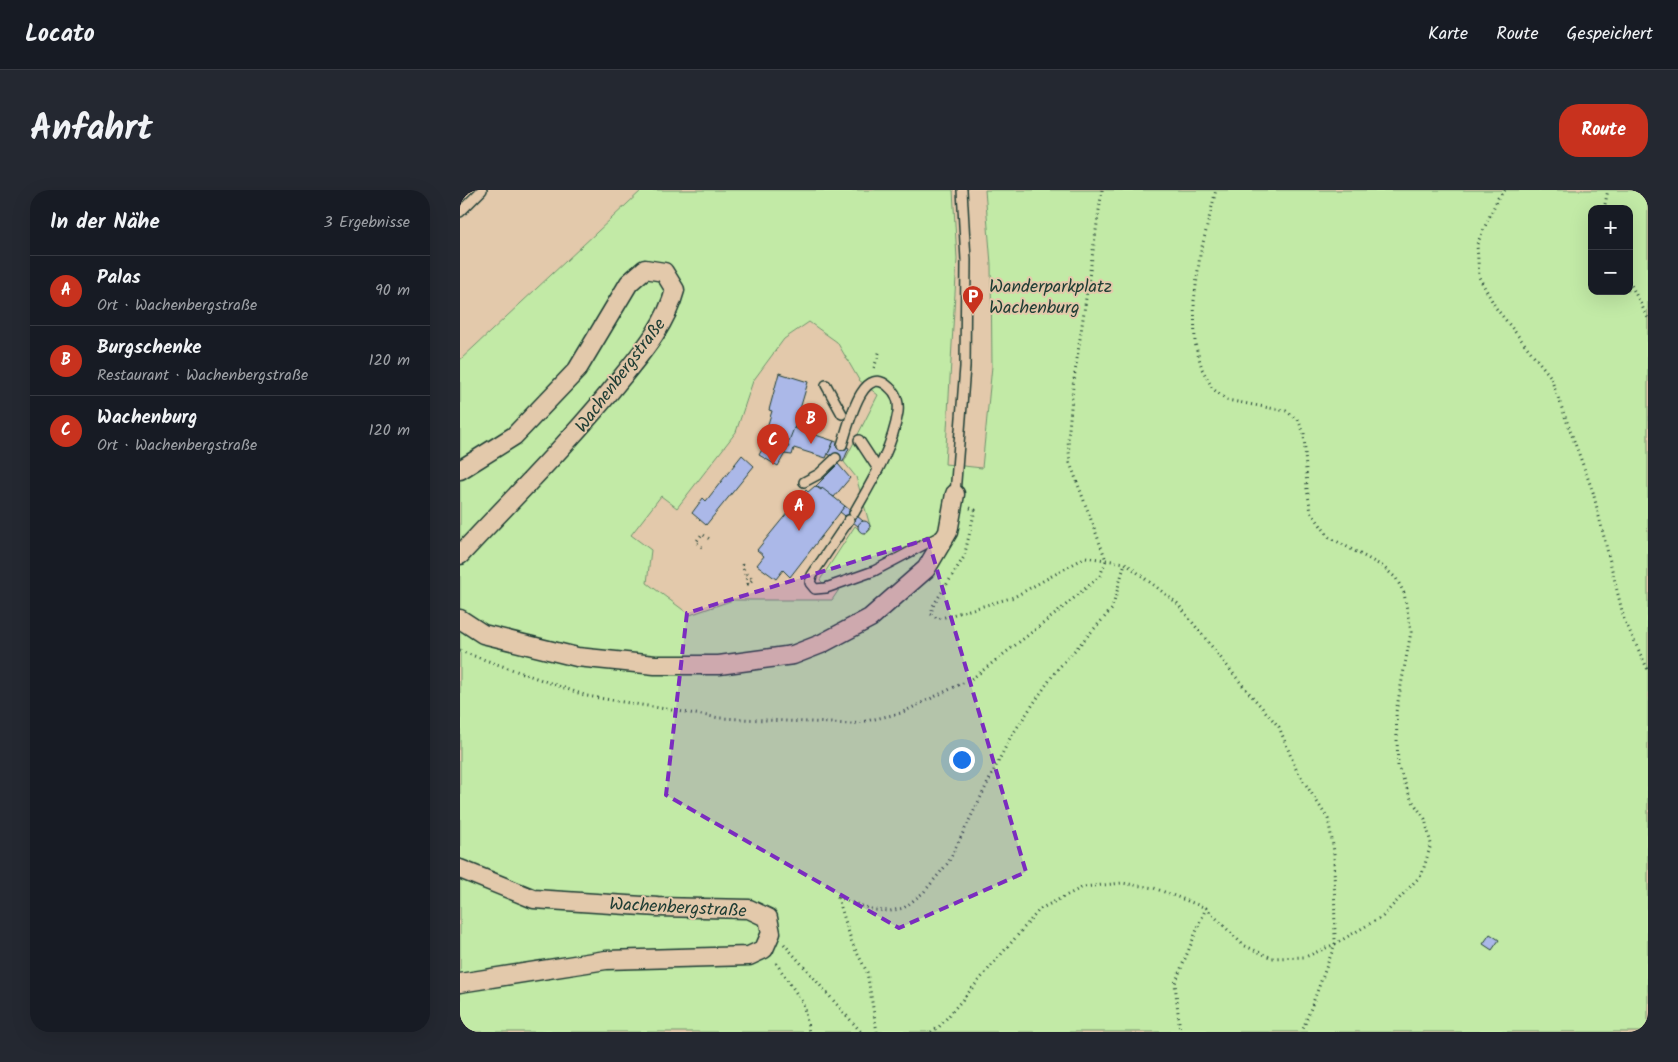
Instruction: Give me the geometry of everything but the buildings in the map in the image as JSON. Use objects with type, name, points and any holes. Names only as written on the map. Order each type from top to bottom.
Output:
[{"type":"street","name":"Wachenbergstraße","points":[[460,470],[514,436],[576,370],[630,283],[645,269],[664,272],[675,290],[670,309],[648,344],[583,426],[460,555]]},
{"type":"street","points":[[460,619],[483,634],[577,657],[655,665],[700,665],[793,656],[821,644],[870,618],[926,569],[948,532],[960,500]]},
{"type":"street","name":"Wachenbergstraße","points":[[460,869],[534,899],[658,907],[749,909],[768,918],[768,941]]},
{"type":"street","points":[[460,983],[606,960],[750,956],[768,941]]},
{"type":"lane","points":[[460,212],[482,190]]},
{"type":"lane","points":[[960,500],[965,367],[966,260],[962,190]]},
{"type":"lane","points":[[842,445],[861,391],[871,383],[878,382],[889,386],[896,397],[898,412],[885,457],[852,517],[812,575],[810,583],[815,589],[826,588],[874,571],[948,532]]},
{"type":"lane","points":[[826,385],[842,414]]},
{"type":"lane","points":[[858,440],[878,470]]},
{"type":"lane","points":[[804,482],[819,474],[836,458]]},
{"type":"path","points":[[460,650],[475,658],[587,696],[720,718],[853,724],[901,713],[973,678],[1054,615],[1100,576],[1106,560],[1070,463],[1068,440],[1073,386],[1102,190]]},
{"type":"path","points":[[931,1032],[939,1026],[1040,909],[1083,887],[1122,883],[1154,888],[1206,908],[1243,945],[1272,958],[1305,957],[1335,944],[1383,916],[1422,874],[1431,844],[1424,820],[1411,800],[1398,766],[1396,712],[1411,632],[1404,593],[1396,578],[1382,566],[1329,537],[1310,512],[1304,433],[1298,420],[1286,411],[1227,400],[1213,389],[1202,369],[1195,343],[1194,301],[1200,254],[1216,190]]},
{"type":"path","points":[[1505,190],[1498,198],[1477,244],[1479,277],[1496,308],[1550,376],[1593,492],[1624,619],[1648,670]]},
{"type":"path","points":[[1605,205],[1608,190]]},
{"type":"path","points":[[1633,289],[1648,318]]},
{"type":"path","points":[[873,369],[880,350]]},
{"type":"path","points":[[960,500],[975,510],[964,557],[932,606],[932,614],[938,620],[1014,597],[1086,557],[1125,563],[1178,603],[1279,728],[1296,769],[1328,820],[1334,851],[1335,944],[1303,1029]]},
{"type":"path","points":[[702,547],[696,542],[702,534],[711,540]]},
{"type":"path","points":[[877,1032],[867,972],[852,943],[838,898],[874,910],[890,911],[904,908],[924,892],[948,862],[1010,738],[1055,672],[1112,609],[1125,563]]},
{"type":"path","points":[[742,564],[744,572]]},
{"type":"path","points":[[1180,1032],[1175,983],[1206,908]]},
{"type":"path","points":[[768,941],[781,968],[802,1003],[809,1032]]},
{"type":"path","points":[[768,941],[794,954],[861,1032]]},
{"type":"highlighted area","points":[[928,539],[1026,872],[899,928],[666,795],[687,613]]},
{"type":"green space","points":[[642,190],[953,190],[957,259],[945,464],[982,468],[992,366],[991,264],[985,190],[1648,190],[1648,1032],[460,1032],[460,360]],"holes":[[[809,322],[837,342],[859,380],[878,395],[844,462],[856,477],[871,529],[865,535],[855,526],[820,580],[823,583],[848,576],[832,600],[733,600],[690,615],[647,583],[651,550],[631,535],[661,496],[677,508],[736,432],[753,381],[784,339]]]},
{"type":"place","name":"Wanderparkplatz Wachenburg","points":[[973,315]]},
{"type":"place","name":"Burgschenke","points":[[811,444]]},
{"type":"place","name":"Wachenburg","points":[[773,465]]},
{"type":"place","name":"Palas","points":[[799,531]]}]
